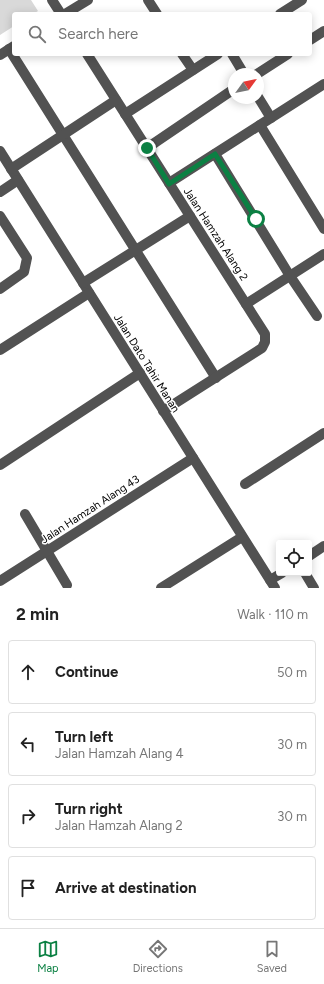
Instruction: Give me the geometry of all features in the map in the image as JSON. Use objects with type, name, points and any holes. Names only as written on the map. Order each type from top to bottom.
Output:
[{"type":"street","points":[[52,0],[60,12]]},
{"type":"street","points":[[68,12],[88,0]]},
{"type":"street","points":[[148,0],[156,12]]},
{"type":"street","points":[[283,12],[302,0]]},
{"type":"street","points":[[312,39],[324,31]]},
{"type":"street","points":[[0,54],[12,47]]},
{"type":"street","points":[[17,56],[63,134],[216,378],[163,411]]},
{"type":"street","name":"Jalan Hamzah Alang 2","points":[[88,56],[265,334],[265,342],[262,348],[216,378]]},
{"type":"street","points":[[183,56],[193,70]]},
{"type":"street","points":[[125,114],[215,56]]},
{"type":"street","points":[[233,56],[240,68]]},
{"type":"street","points":[[264,69],[285,56]]},
{"type":"street","points":[[169,184],[324,84]]},
{"type":"street","points":[[147,148],[228,93]]},
{"type":"street","points":[[11,169],[116,100]]},
{"type":"street","points":[[262,104],[271,118]]},
{"type":"street","points":[[260,125],[324,229]]},
{"type":"street","name":"Jalan Dato Tahir Manan","points":[[0,151],[272,584]]},
{"type":"street","points":[[215,154],[290,276],[317,316]]},
{"type":"street","points":[[0,192],[18,180]]},
{"type":"street","points":[[0,216],[27,258],[24,272],[0,289]]},
{"type":"street","points":[[83,283],[190,216]]},
{"type":"street","points":[[246,304],[324,254]]},
{"type":"street","points":[[0,350],[89,293]]},
{"type":"street","points":[[0,465],[140,373]]},
{"type":"street","points":[[245,484],[324,433]]},
{"type":"street","name":"Jalan Hamzah Alang 43","points":[[0,581],[193,458]]},
{"type":"street","points":[[25,514],[67,585]]},
{"type":"street","points":[[161,588],[242,537]]},
{"type":"street","points":[[312,554],[324,546]]},
{"type":"street","points":[[272,584],[279,576]]},
{"type":"street","points":[[307,576],[314,588]]},
{"type":"shaded area","points":[[0,0],[31,0],[38,11],[12,12],[12,27],[0,35]]},
{"type":"route","points":[[147,148],[169,184],[215,154],[256,219]]}]
